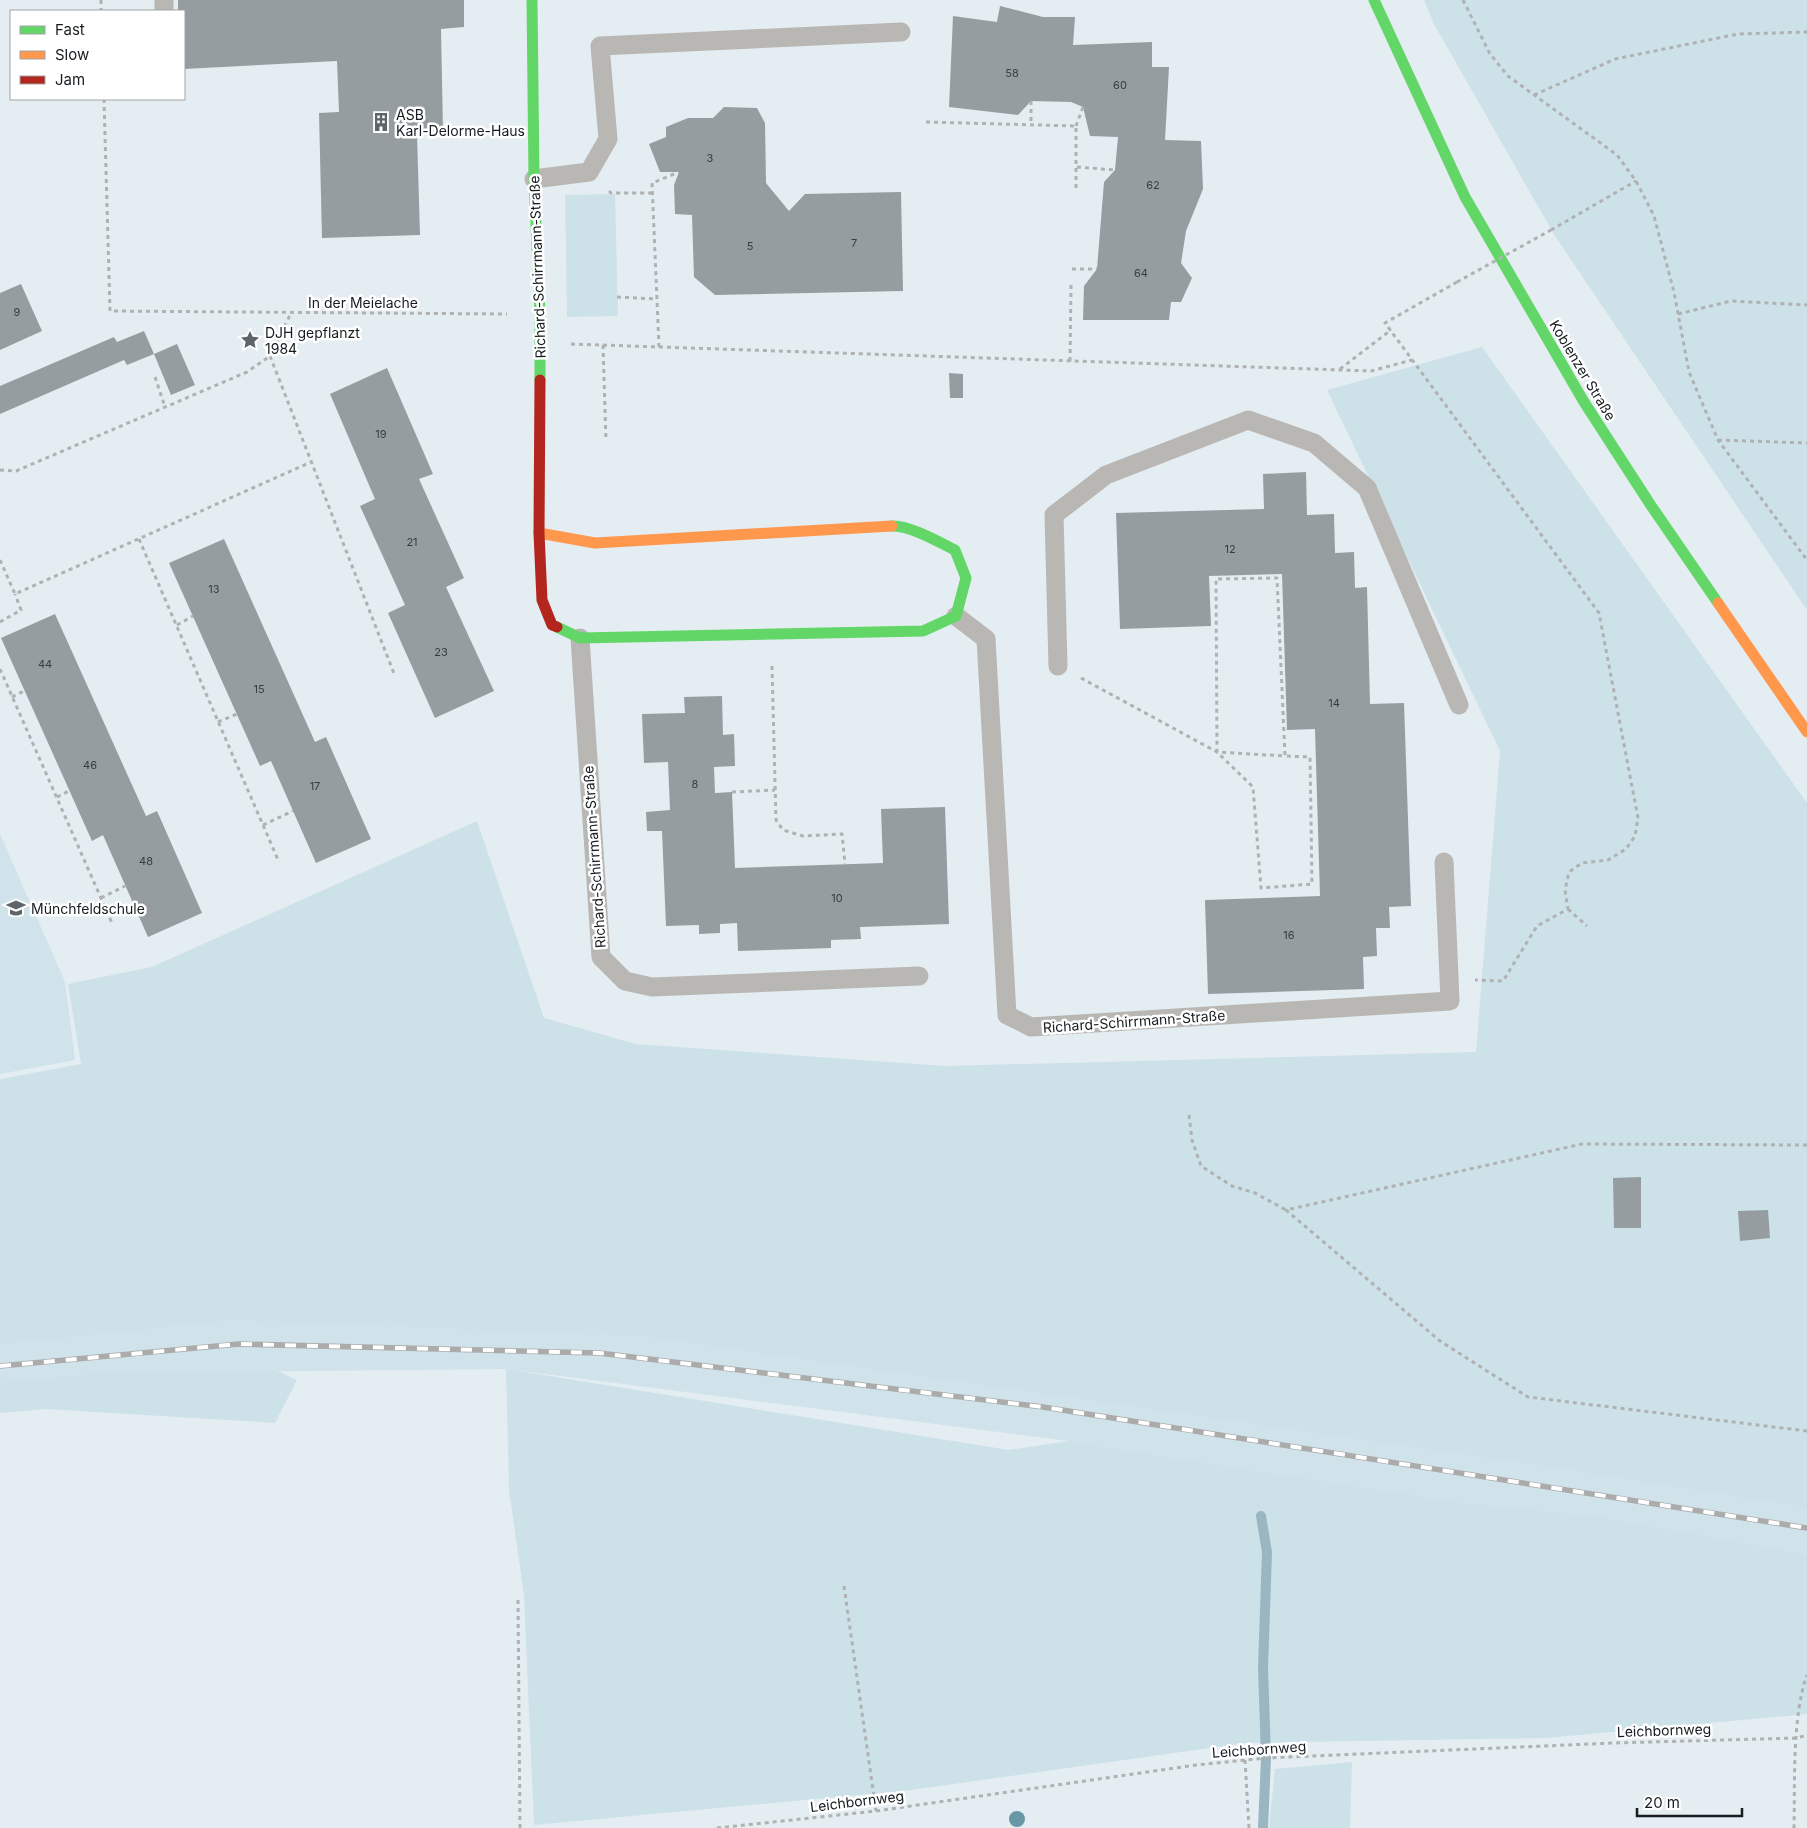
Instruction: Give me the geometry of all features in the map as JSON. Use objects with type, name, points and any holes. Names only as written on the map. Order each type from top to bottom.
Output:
[{"type":"street","name":"Richard-Schirrmann-Straße","points":[[532,0],[534,179],[540,314],[539,533],[542,600],[552,626],[580,638],[923,630],[956,616]]},
{"type":"street","name":"Koblenzer Straße","points":[[1374,0],[1465,197],[1574,386],[1650,504],[1807,732]]},
{"type":"street","points":[[539,533],[595,543],[897,526],[926,536],[955,550],[966,578],[956,616]]},
{"type":"lane","points":[[534,179],[588,172],[608,139],[600,46],[901,32]]},
{"type":"lane","points":[[1058,666],[1054,515],[1106,475],[1248,420],[1314,443],[1367,488],[1459,705]]},
{"type":"lane","name":"Richard-Schirrmann-Straße","points":[[956,616],[986,639],[1007,1015],[1031,1028],[1450,1001],[1444,862]]},
{"type":"lane","name":"Richard-Schirrmann-Straße","points":[[580,638],[601,957],[625,981],[652,987],[919,976]]},
{"type":"path","points":[[1463,0],[1490,54],[1508,76],[1617,155],[1636,181],[1654,216],[1674,292],[1689,372],[1718,440],[1807,560]]},
{"type":"path","points":[[1533,95],[1615,59],[1738,34],[1807,32]]},
{"type":"path","points":[[104,100],[110,311],[291,313]]},
{"type":"path","points":[[1030,101],[1031,125]]},
{"type":"path","points":[[1076,190],[1076,126],[1083,107]]},
{"type":"path","points":[[926,122],[1076,126]]},
{"type":"path","points":[[1076,167],[1115,170]]},
{"type":"path","points":[[588,172],[611,193],[653,193]]},
{"type":"path","points":[[659,347],[652,183],[679,172]]},
{"type":"path","points":[[1587,926],[1568,909],[1565,890],[1569,872],[1582,863],[1608,860],[1626,849],[1635,836],[1638,818],[1600,613],[1385,323],[1636,181]]},
{"type":"path","points":[[1072,269],[1097,269]]},
{"type":"path","points":[[1070,361],[1071,284]]},
{"type":"path","points":[[617,297],[657,299]]},
{"type":"path","points":[[1678,314],[1731,302],[1807,305]]},
{"type":"path","name":"In der Meielache","points":[[0,470],[16,471],[247,372],[270,356],[291,313],[540,314]]},
{"type":"path","points":[[1338,370],[1391,330]]},
{"type":"path","points":[[540,343],[1371,371],[1412,360]]},
{"type":"path","points":[[604,345],[606,441]]},
{"type":"path","points":[[270,356],[395,676]]},
{"type":"path","points":[[155,378],[166,407]]},
{"type":"path","points":[[1718,440],[1807,443]]},
{"type":"path","points":[[15,594],[311,462]]},
{"type":"path","points":[[139,539],[279,862]]},
{"type":"path","points":[[0,560],[22,610],[0,622]]},
{"type":"path","points":[[1217,752],[1216,579],[1277,578],[1285,756]]},
{"type":"path","points":[[176,625],[193,616]]},
{"type":"path","points":[[771,633],[776,820],[784,830],[803,836],[842,834],[845,864]]},
{"type":"path","points":[[1058,666],[1217,752],[1253,787],[1261,888],[1312,884],[1310,757],[1217,752]]},
{"type":"path","points":[[0,669],[112,923]]},
{"type":"path","points":[[12,696],[24,691]]},
{"type":"path","points":[[218,722],[237,714]]},
{"type":"path","points":[[732,792],[775,790]]},
{"type":"path","points":[[57,797],[70,791]]},
{"type":"path","points":[[263,826],[293,811]]},
{"type":"path","points":[[101,898],[125,886]]},
{"type":"path","points":[[1478,980],[1503,981],[1537,926],[1568,909]]},
{"type":"path","points":[[1189,1115],[1192,1140],[1201,1166],[1232,1186],[1255,1193],[1286,1210],[1440,1341],[1528,1397],[1807,1431]]},
{"type":"path","points":[[1286,1210],[1582,1144],[1807,1145]]},
{"type":"path","points":[[844,1586],[876,1811]]},
{"type":"path","points":[[518,1600],[520,1828]]},
{"type":"path","points":[[1794,1828],[1797,1738],[1802,1690],[1807,1675]]},
{"type":"path","name":"Leichbornweg","points":[[717,1828],[876,1811],[1196,1765],[1245,1760],[1613,1743],[1797,1738],[1807,1735]]},
{"type":"path","points":[[1245,1760],[1248,1828]]},
{"type":"shaded area","points":[[1424,0],[1807,0],[1807,610],[1555,236],[1434,24]]},
{"type":"shaded area","points":[[615,194],[618,316],[567,317],[565,195]]},
{"type":"shaded area","points":[[1482,347],[1807,803],[1807,1508],[1494,1459],[642,1337],[234,1321],[0,1345],[0,1079],[81,1064],[68,984],[152,967],[477,821],[544,1018],[636,1044],[945,1066],[1476,1052],[1500,751],[1327,390]]},
{"type":"shaded area","name":"Münchfeldschule","points":[[0,834],[65,982],[75,1060],[0,1074]]},
{"type":"shaded area","points":[[234,1321],[642,1337],[1494,1459],[1807,1508],[1807,1554],[1598,1516],[1454,1501],[1069,1441],[506,1369],[90,1373],[0,1382],[0,1345]]},
{"type":"shaded area","points":[[506,1369],[1009,1450],[1069,1441],[1454,1501],[1598,1516],[1807,1554],[1807,1714],[1547,1738],[1245,1743],[904,1791],[534,1825],[524,1596],[509,1489]]},
{"type":"shaded area","points":[[277,1371],[297,1380],[275,1423],[45,1409],[0,1413],[0,1382],[90,1373]]},
{"type":"shaded area","points":[[1352,1762],[1350,1828],[1269,1828],[1275,1769]]},
{"type":"building","name":"ASB Karl-Delorme-Haus","points":[[178,0],[464,0],[464,27],[441,29],[443,132],[417,134],[420,235],[322,238],[319,113],[339,112],[337,61],[185,69],[185,10],[178,10]]},
{"type":"building","points":[[1000,6],[1043,17],[1075,17],[1073,45],[1152,42],[1152,67],[1169,67],[1165,140],[1201,141],[1203,189],[1186,231],[1181,263],[1192,278],[1181,302],[1171,302],[1169,320],[1083,320],[1084,286],[1097,269],[1104,182],[1115,170],[1118,137],[1090,136],[1083,107],[1071,102],[1031,101],[1018,115],[949,107],[953,16],[997,22]]},
{"type":"building","points":[[724,107],[757,108],[765,123],[766,183],[789,211],[805,194],[901,192],[903,291],[715,295],[694,277],[692,215],[675,214],[674,185],[679,172],[660,172],[649,144],[666,137],[666,127],[688,118],[713,118]]},
{"type":"building","points":[[21,284],[42,331],[0,350],[0,293]]},
{"type":"building","points":[[144,331],[154,354],[127,365],[124,360],[0,414],[0,386],[114,337],[117,342]]},
{"type":"building","points":[[177,344],[195,385],[171,395],[154,354]]},
{"type":"building","points":[[387,368],[433,474],[419,479],[464,578],[446,587],[494,691],[435,718],[388,613],[405,605],[360,506],[375,499],[330,394]]},
{"type":"building","points":[[949,373],[963,374],[963,398],[950,398]]},
{"type":"building","points":[[1306,472],[1307,515],[1334,514],[1335,553],[1354,552],[1355,588],[1367,587],[1370,704],[1404,703],[1411,906],[1389,907],[1390,928],[1376,928],[1377,956],[1363,957],[1364,989],[1208,994],[1205,900],[1320,896],[1315,729],[1287,730],[1282,574],[1209,576],[1211,626],[1120,629],[1116,513],[1264,509],[1263,474]]},
{"type":"building","points":[[224,539],[315,742],[326,737],[371,839],[316,863],[271,761],[260,766],[169,563]]},
{"type":"building","points":[[55,614],[146,816],[157,811],[202,913],[148,937],[103,835],[92,841],[1,638]]},
{"type":"building","points":[[722,696],[723,735],[734,734],[735,766],[714,767],[715,793],[732,792],[735,868],[883,863],[881,809],[945,807],[949,924],[860,927],[861,939],[831,940],[831,948],[738,951],[737,923],[720,924],[720,933],[699,934],[699,925],[666,926],[662,831],[647,831],[646,812],[670,810],[668,762],[644,763],[642,714],[685,713],[684,697]]},
{"type":"building","points":[[1641,1177],[1641,1228],[1614,1228],[1613,1178]]},
{"type":"building","points":[[1768,1210],[1770,1238],[1740,1241],[1738,1211]]},
{"type":"waterway","points":[[1261,1516],[1267,1552],[1263,1668],[1266,1758],[1263,1828]]},
{"type":"railway","points":[[0,1366],[239,1344],[599,1353],[1043,1407],[1807,1528]]},
{"type":"traffic: fast","points":[[532,0],[534,179],[540,314],[540,380]]},
{"type":"traffic: fast","points":[[1374,0],[1465,197],[1584,402],[1650,504],[1718,603]]},
{"type":"traffic: fast","points":[[557,627],[580,638],[923,631],[956,616],[966,578],[955,550],[915,531],[892,526]]},
{"type":"traffic: slow","points":[[539,533],[595,543],[892,526]]},
{"type":"traffic: slow","points":[[1718,603],[1807,732]]},
{"type":"traffic: jam","points":[[540,380],[539,533],[542,600],[552,625],[557,627]]},
{"type":"place","name":"ASB Karl-Delorme-Haus","points":[[381,122]]},
{"type":"place","name":"DJH gepflanzt 1984","points":[[250,340]]},
{"type":"place","name":"Münchfeldschule","points":[[16,908]]}]
